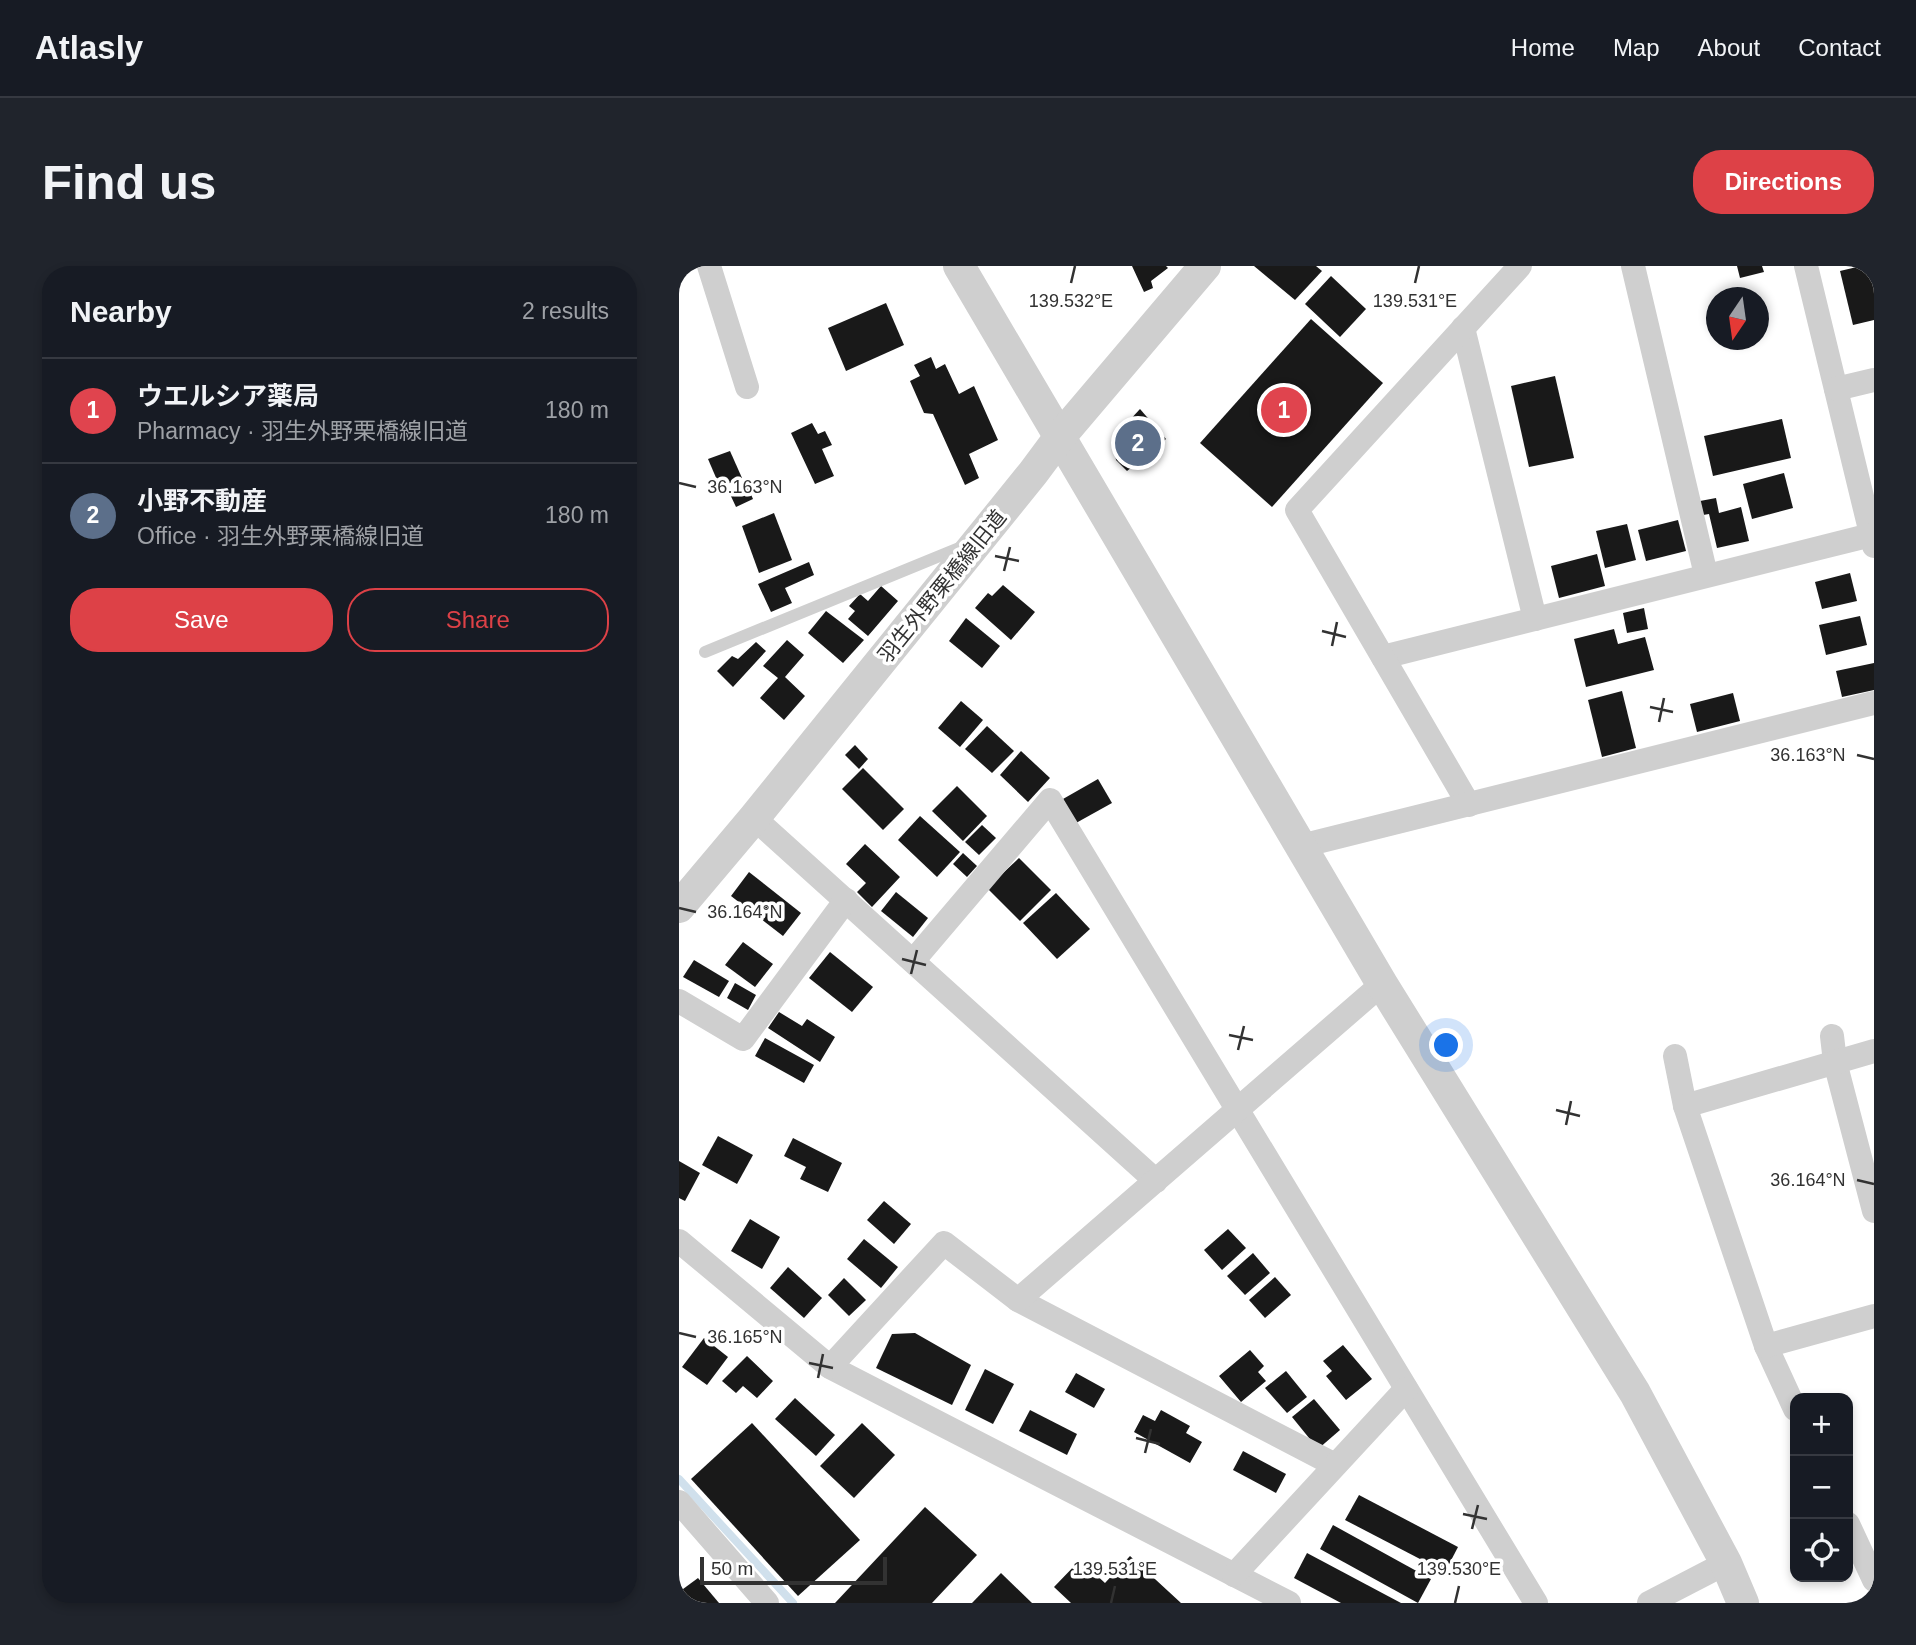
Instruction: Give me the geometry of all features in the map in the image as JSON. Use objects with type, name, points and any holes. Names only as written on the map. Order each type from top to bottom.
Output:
[{"type":"street","points":[[709,266],[747,387]]},
{"type":"street","points":[[959,266],[1383,984],[1635,1393],[1726,1563],[1743,1603]]},
{"type":"street","name":"羽生外野栗橋線旧道","points":[[679,907],[754,818],[1059,438],[1205,266]]},
{"type":"street","points":[[1469,805],[1297,510],[1520,266]]},
{"type":"street","points":[[1633,266],[1706,576]]},
{"type":"street","points":[[1383,657],[1706,576],[1873,540],[1806,266]]},
{"type":"street","points":[[1463,328],[1535,619]]},
{"type":"street","points":[[1836,388],[1874,380]]},
{"type":"street","points":[[1301,846],[1874,703]]},
{"type":"street","points":[[913,961],[1050,800],[1536,1603]]},
{"type":"street","points":[[754,818],[1156,1181]]},
{"type":"street","points":[[679,1001],[743,1039],[846,900]]},
{"type":"street","points":[[1018,1300],[1383,984]]},
{"type":"street","points":[[1832,1036],[1835,1062],[1874,1211]]},
{"type":"street","points":[[1685,1106],[1874,1051]]},
{"type":"street","points":[[1675,1056],[1685,1106],[1766,1346],[1790,1398]]},
{"type":"street","points":[[679,1241],[830,1367],[1289,1603]]},
{"type":"street","points":[[830,1367],[944,1243],[1018,1300],[1335,1465]]},
{"type":"street","points":[[1766,1346],[1874,1316]]},
{"type":"street","points":[[1234,1575],[1406,1388]]},
{"type":"street","points":[[679,1502],[767,1603]]},
{"type":"street","points":[[1853,1535],[1874,1580]]},
{"type":"street","points":[[1649,1603],[1726,1563]]},
{"type":"lane","points":[[705,652],[980,539]]},
{"type":"building","points":[[1132,266],[1168,268],[1151,281],[1153,288],[1144,292]]},
{"type":"building","points":[[1254,266],[1316,266],[1322,271],[1295,300]]},
{"type":"building","points":[[1737,266],[1762,266],[1764,272],[1740,278]]},
{"type":"building","points":[[1874,266],[1874,320],[1853,325],[1840,271]]},
{"type":"building","points":[[1331,276],[1366,309],[1340,337],[1305,304]]},
{"type":"building","points":[[886,303],[904,345],[846,371],[828,328]]},
{"type":"building","points":[[1311,319],[1383,383],[1272,507],[1200,443]]},
{"type":"building","points":[[931,357],[936,369],[945,364],[959,394],[974,386],[998,440],[969,454],[979,478],[965,485],[933,414],[924,413],[910,381],[920,376],[914,365]]},
{"type":"building","points":[[1555,376],[1574,458],[1529,467],[1511,386]]},
{"type":"building","points":[[1140,409],[1166,439],[1127,471],[1116,460],[1116,435]]},
{"type":"building","points":[[1782,419],[1791,458],[1713,476],[1704,436]]},
{"type":"building","points":[[812,423],[818,434],[825,431],[832,445],[822,449],[834,476],[815,484],[791,433]]},
{"type":"building","points":[[730,451],[742,478],[720,487],[708,459]]},
{"type":"building","points":[[1784,473],[1793,508],[1752,519],[1743,484]]},
{"type":"building","points":[[746,483],[753,499],[736,507],[729,492]]},
{"type":"building","points":[[1716,498],[1719,513],[1741,507],[1749,541],[1717,548],[1709,514],[1703,515],[1700,501]]},
{"type":"building","points":[[774,513],[792,560],[759,573],[742,526]]},
{"type":"building","points":[[1678,520],[1686,551],[1646,561],[1638,530]]},
{"type":"building","points":[[1627,524],[1636,560],[1605,568],[1596,531]]},
{"type":"building","points":[[1597,554],[1605,586],[1559,598],[1551,566]]},
{"type":"building","points":[[809,562],[814,575],[785,588],[792,603],[771,612],[758,584]]},
{"type":"building","points":[[1850,573],[1857,601],[1822,609],[1815,582]]},
{"type":"building","points":[[1003,585],[1035,612],[1011,640],[975,608],[988,593],[992,596]]},
{"type":"building","points":[[881,586],[898,601],[868,636],[848,619],[855,611],[849,606],[860,594],[868,601]]},
{"type":"building","points":[[1644,608],[1648,629],[1627,633],[1623,613]]},
{"type":"building","points":[[826,611],[864,640],[843,663],[808,633]]},
{"type":"building","points":[[1860,616],[1867,645],[1826,655],[1819,625]]},
{"type":"building","points":[[966,618],[1000,646],[982,668],[949,641]]},
{"type":"building","points":[[1614,629],[1618,644],[1645,637],[1654,670],[1586,687],[1574,639]]},
{"type":"building","points":[[787,640],[804,655],[785,677],[805,696],[784,720],[760,698],[778,678],[763,666]]},
{"type":"building","points":[[756,642],[766,651],[733,687],[717,671],[732,656],[738,659]]},
{"type":"building","points":[[1874,663],[1874,690],[1842,697],[1836,671]]},
{"type":"building","points":[[1622,691],[1636,748],[1602,757],[1588,700]]},
{"type":"building","points":[[1733,693],[1740,721],[1697,732],[1690,704]]},
{"type":"building","points":[[961,701],[983,720],[960,747],[938,728]]},
{"type":"building","points":[[987,726],[1014,751],[992,773],[965,749]]},
{"type":"building","points":[[855,745],[868,759],[859,769],[845,755]]},
{"type":"building","points":[[1021,751],[1050,778],[1028,802],[1000,775]]},
{"type":"building","points":[[863,768],[904,809],[883,830],[842,789]]},
{"type":"building","points":[[1098,779],[1112,803],[1076,823],[1063,799]]},
{"type":"building","points":[[957,786],[987,816],[963,841],[932,811]]},
{"type":"building","points":[[920,816],[960,852],[937,877],[898,840]]},
{"type":"building","points":[[982,825],[996,838],[979,855],[965,842]]},
{"type":"building","points":[[865,844],[900,877],[872,907],[857,892],[866,883],[846,864]]},
{"type":"building","points":[[963,853],[977,866],[967,877],[953,864]]},
{"type":"building","points":[[1019,858],[1051,890],[1020,921],[987,888]]},
{"type":"building","points":[[749,872],[801,913],[783,936],[731,896]]},
{"type":"building","points":[[896,892],[928,918],[913,937],[881,911]]},
{"type":"building","points":[[1056,893],[1090,929],[1057,959],[1023,923]]},
{"type":"building","points":[[743,942],[773,964],[755,987],[725,965]]},
{"type":"building","points":[[830,952],[873,987],[852,1012],[809,978]]},
{"type":"building","points":[[694,960],[729,981],[719,997],[683,977]]},
{"type":"building","points":[[735,983],[756,995],[748,1010],[727,998]]},
{"type":"building","points":[[779,1012],[802,1026],[807,1019],[835,1037],[820,1062],[768,1028]]},
{"type":"building","points":[[765,1038],[814,1065],[804,1083],[755,1056]]},
{"type":"building","points":[[718,1136],[753,1155],[737,1184],[702,1165]]},
{"type":"building","points":[[793,1138],[842,1163],[828,1192],[800,1179],[806,1167],[784,1156]]},
{"type":"building","points":[[679,1161],[700,1173],[685,1201],[679,1198]]},
{"type":"building","points":[[884,1201],[911,1224],[894,1244],[867,1220]]},
{"type":"building","points":[[750,1219],[780,1237],[762,1269],[731,1251]]},
{"type":"building","points":[[1228,1229],[1246,1248],[1222,1270],[1204,1250]]},
{"type":"building","points":[[864,1239],[898,1267],[881,1288],[847,1259]]},
{"type":"building","points":[[1253,1253],[1270,1273],[1245,1295],[1227,1276]]},
{"type":"building","points":[[788,1267],[822,1298],[804,1318],[770,1288]]},
{"type":"building","points":[[1275,1277],[1291,1295],[1265,1318],[1249,1300]]},
{"type":"building","points":[[844,1278],[866,1300],[849,1316],[828,1295]]},
{"type":"building","points":[[915,1333],[971,1365],[952,1405],[876,1368],[892,1334]]},
{"type":"building","points":[[704,1338],[728,1357],[707,1385],[682,1367]]},
{"type":"building","points":[[1343,1345],[1372,1379],[1346,1400],[1326,1376],[1332,1371],[1323,1361]]},
{"type":"building","points":[[1250,1350],[1264,1366],[1258,1372],[1266,1381],[1241,1402],[1219,1376]]},
{"type":"building","points":[[747,1356],[773,1381],[757,1398],[743,1386],[736,1393],[722,1381]]},
{"type":"building","points":[[985,1369],[1014,1384],[993,1424],[965,1410]]},
{"type":"building","points":[[1286,1371],[1307,1397],[1287,1413],[1265,1388]]},
{"type":"building","points":[[1076,1373],[1105,1389],[1094,1408],[1065,1392]]},
{"type":"building","points":[[795,1398],[835,1435],[816,1456],[775,1419]]},
{"type":"building","points":[[1314,1399],[1340,1430],[1318,1449],[1292,1417]]},
{"type":"building","points":[[1030,1410],[1077,1434],[1067,1455],[1019,1431]]},
{"type":"building","points":[[1161,1410],[1190,1426],[1186,1433],[1202,1442],[1190,1463],[1134,1432],[1143,1415],[1155,1421]]},
{"type":"building","points":[[752,1423],[860,1540],[798,1596],[691,1479]]},
{"type":"building","points":[[862,1423],[895,1455],[854,1498],[820,1466]]},
{"type":"building","points":[[1243,1451],[1286,1474],[1276,1493],[1233,1470]]},
{"type":"building","points":[[1359,1495],[1458,1547],[1445,1572],[1345,1520]]},
{"type":"building","points":[[925,1507],[977,1555],[932,1603],[835,1603]]},
{"type":"building","points":[[1333,1525],[1431,1579],[1418,1603],[1320,1549]]},
{"type":"building","points":[[1307,1553],[1401,1603],[1341,1603],[1294,1578]]},
{"type":"building","points":[[1130,1556],[1181,1603],[1071,1603],[1054,1587],[1080,1560],[1105,1583]]},
{"type":"building","points":[[1001,1573],[1032,1603],[972,1603]]},
{"type":"building","points":[[698,1578],[719,1603],[679,1603],[679,1592]]},
{"type":"waterway","points":[[679,1479],[793,1603]]},
{"type":"place","name":"ウエルシア薬局","points":[[1284,410]]},
{"type":"place","name":"小野不動産","points":[[1138,443]]}]
